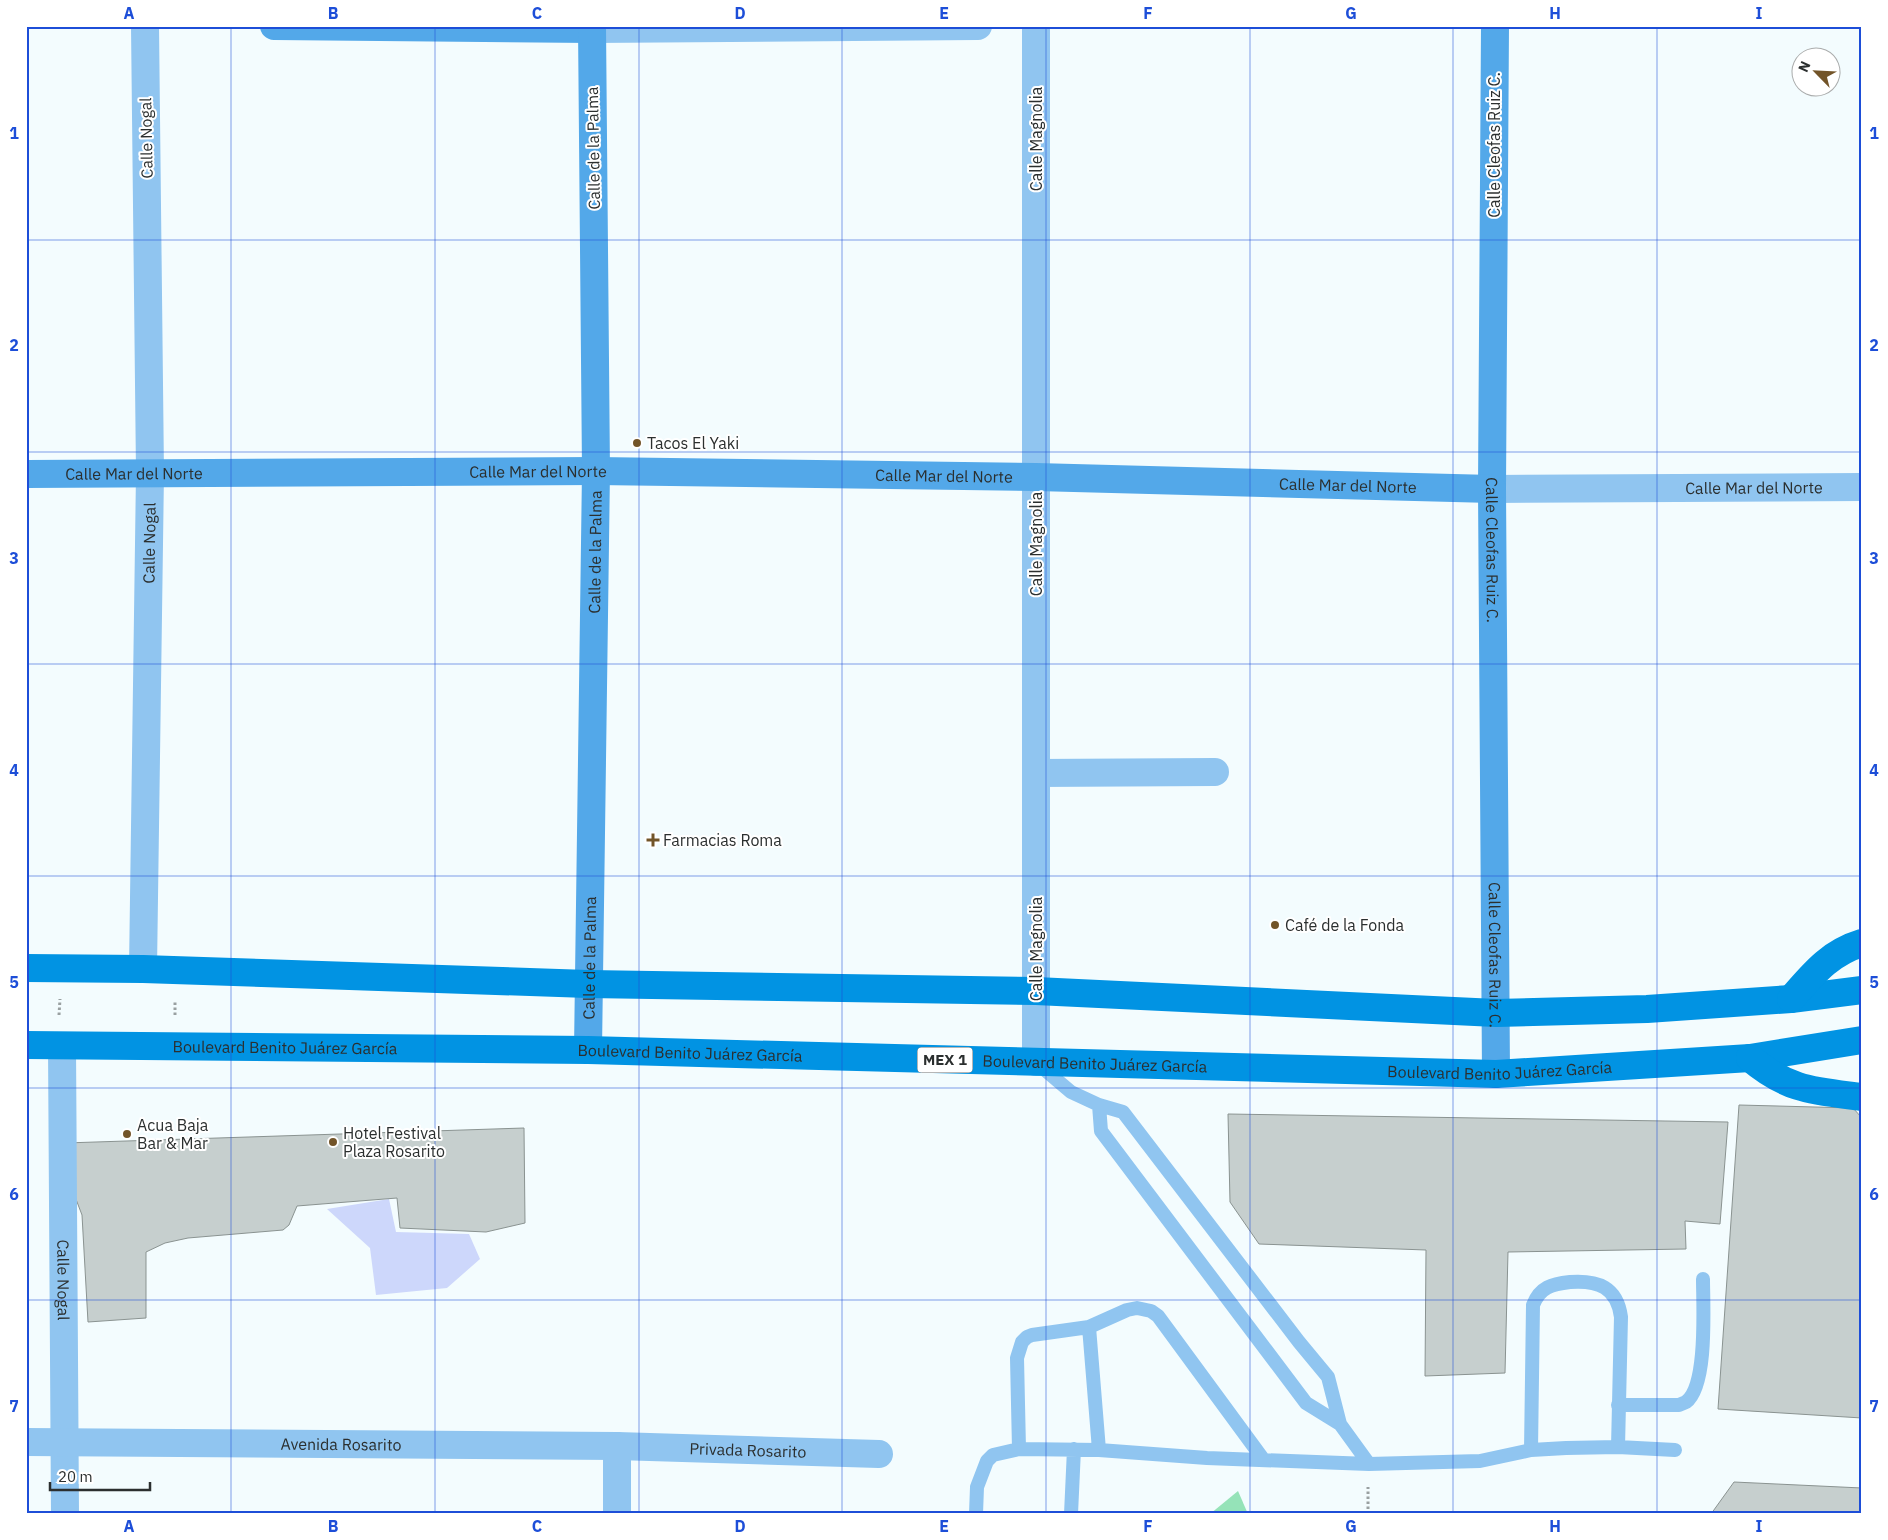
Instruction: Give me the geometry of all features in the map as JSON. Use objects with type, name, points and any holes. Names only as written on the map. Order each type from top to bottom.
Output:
[{"type":"main road","points":[[1791,999],[1819,966],[1846,948],[1862,943]]},
{"type":"main road","points":[[26,968],[143,969],[588,984],[1036,991],[1496,1014],[1647,1009],[1791,999],[1862,990]]},
{"type":"main road","name":"Boulevard Benito Juárez García","points":[[26,1045],[588,1050],[1496,1074],[1750,1058],[1862,1040]]},
{"type":"main road","points":[[1750,1058],[1764,1070],[1779,1079],[1818,1093],[1862,1097]]},
{"type":"street","name":"Calle Nogal","points":[[143,969],[150,473],[145,26]]},
{"type":"street","points":[[274,26],[592,28],[978,26]]},
{"type":"street","name":"Calle Magnolia","points":[[1036,26],[1036,1062]]},
{"type":"street","name":"Calle Cleofas Ruiz C.","points":[[1495,26],[1492,489],[1496,1074]]},
{"type":"street","name":"Calle de la Palma","points":[[588,1050],[596,471],[592,28]]},
{"type":"street","name":"Calle Mar del Norte","points":[[26,474],[596,471],[1036,477],[1492,489],[1862,487]]},
{"type":"street","points":[[1036,773],[1215,772]]},
{"type":"street","name":"Calle Nogal","points":[[59,1046],[65,1514]]},
{"type":"street","name":"Avenida Rosarito","points":[[26,1442],[617,1446]]},
{"type":"street","points":[[617,1446],[617,1514]]},
{"type":"street","name":"Privada Rosarito","points":[[617,1446],[879,1454]]},
{"type":"lane","points":[[1036,1062],[1071,1092],[1099,1106],[1123,1112],[1299,1342],[1328,1377],[1340,1424],[1369,1464]]},
{"type":"lane","points":[[1099,1106],[1101,1131],[1236,1312],[1306,1403],[1340,1424]]},
{"type":"lane","points":[[1618,1405],[1679,1404],[1687,1402],[1696,1387],[1702,1364],[1703,1279]]},
{"type":"lane","points":[[1531,1450],[1531,1314],[1536,1297],[1548,1286],[1582,1281],[1601,1285],[1614,1296],[1619,1305],[1621,1317],[1618,1447]]},
{"type":"lane","points":[[1019,1449],[1017,1358],[1022,1342],[1032,1335],[1089,1327],[1137,1308],[1151,1311],[1158,1316],[1263,1459]]},
{"type":"lane","points":[[1089,1327],[1099,1450]]},
{"type":"lane","points":[[976,1514],[977,1487],[987,1461],[993,1455],[1019,1449],[1099,1450],[1207,1458],[1369,1464],[1480,1461],[1531,1450],[1618,1447],[1675,1450]]},
{"type":"lane","points":[[1070,1514],[1074,1449]]},
{"type":"path","points":[[59,1046],[62,968]]},
{"type":"path","points":[[174,1047],[176,970]]},
{"type":"green space","points":[[1238,1491],[1248,1514],[1210,1514]]},
{"type":"water","points":[[389,1199],[396,1232],[469,1234],[480,1259],[447,1288],[376,1295],[370,1248],[327,1209]]},
{"type":"building","points":[[1739,1105],[1853,1108],[1862,1118],[1862,1418],[1718,1409]]},
{"type":"building","points":[[1228,1114],[1728,1122],[1720,1224],[1685,1221],[1686,1249],[1508,1252],[1505,1373],[1425,1376],[1426,1250],[1259,1244],[1230,1202]]},
{"type":"building","points":[[524,1128],[525,1223],[486,1232],[400,1228],[397,1198],[297,1206],[289,1225],[283,1230],[188,1238],[165,1243],[146,1252],[146,1318],[88,1322],[82,1215],[74,1194],[65,1143]]},
{"type":"building","points":[[1734,1482],[1862,1488],[1862,1514],[1711,1514]]},
{"type":"place","name":"Tacos El Yaki","points":[[637,443]]},
{"type":"place","name":"Farmacias Roma","points":[[653,840]]},
{"type":"place","name":"Café de la Fonda","points":[[1275,925]]},
{"type":"place","name":"Acua Baja Bar & Mar","points":[[127,1134]]},
{"type":"place","name":"Hotel Festival Plaza Rosarito","points":[[333,1142]]}]
